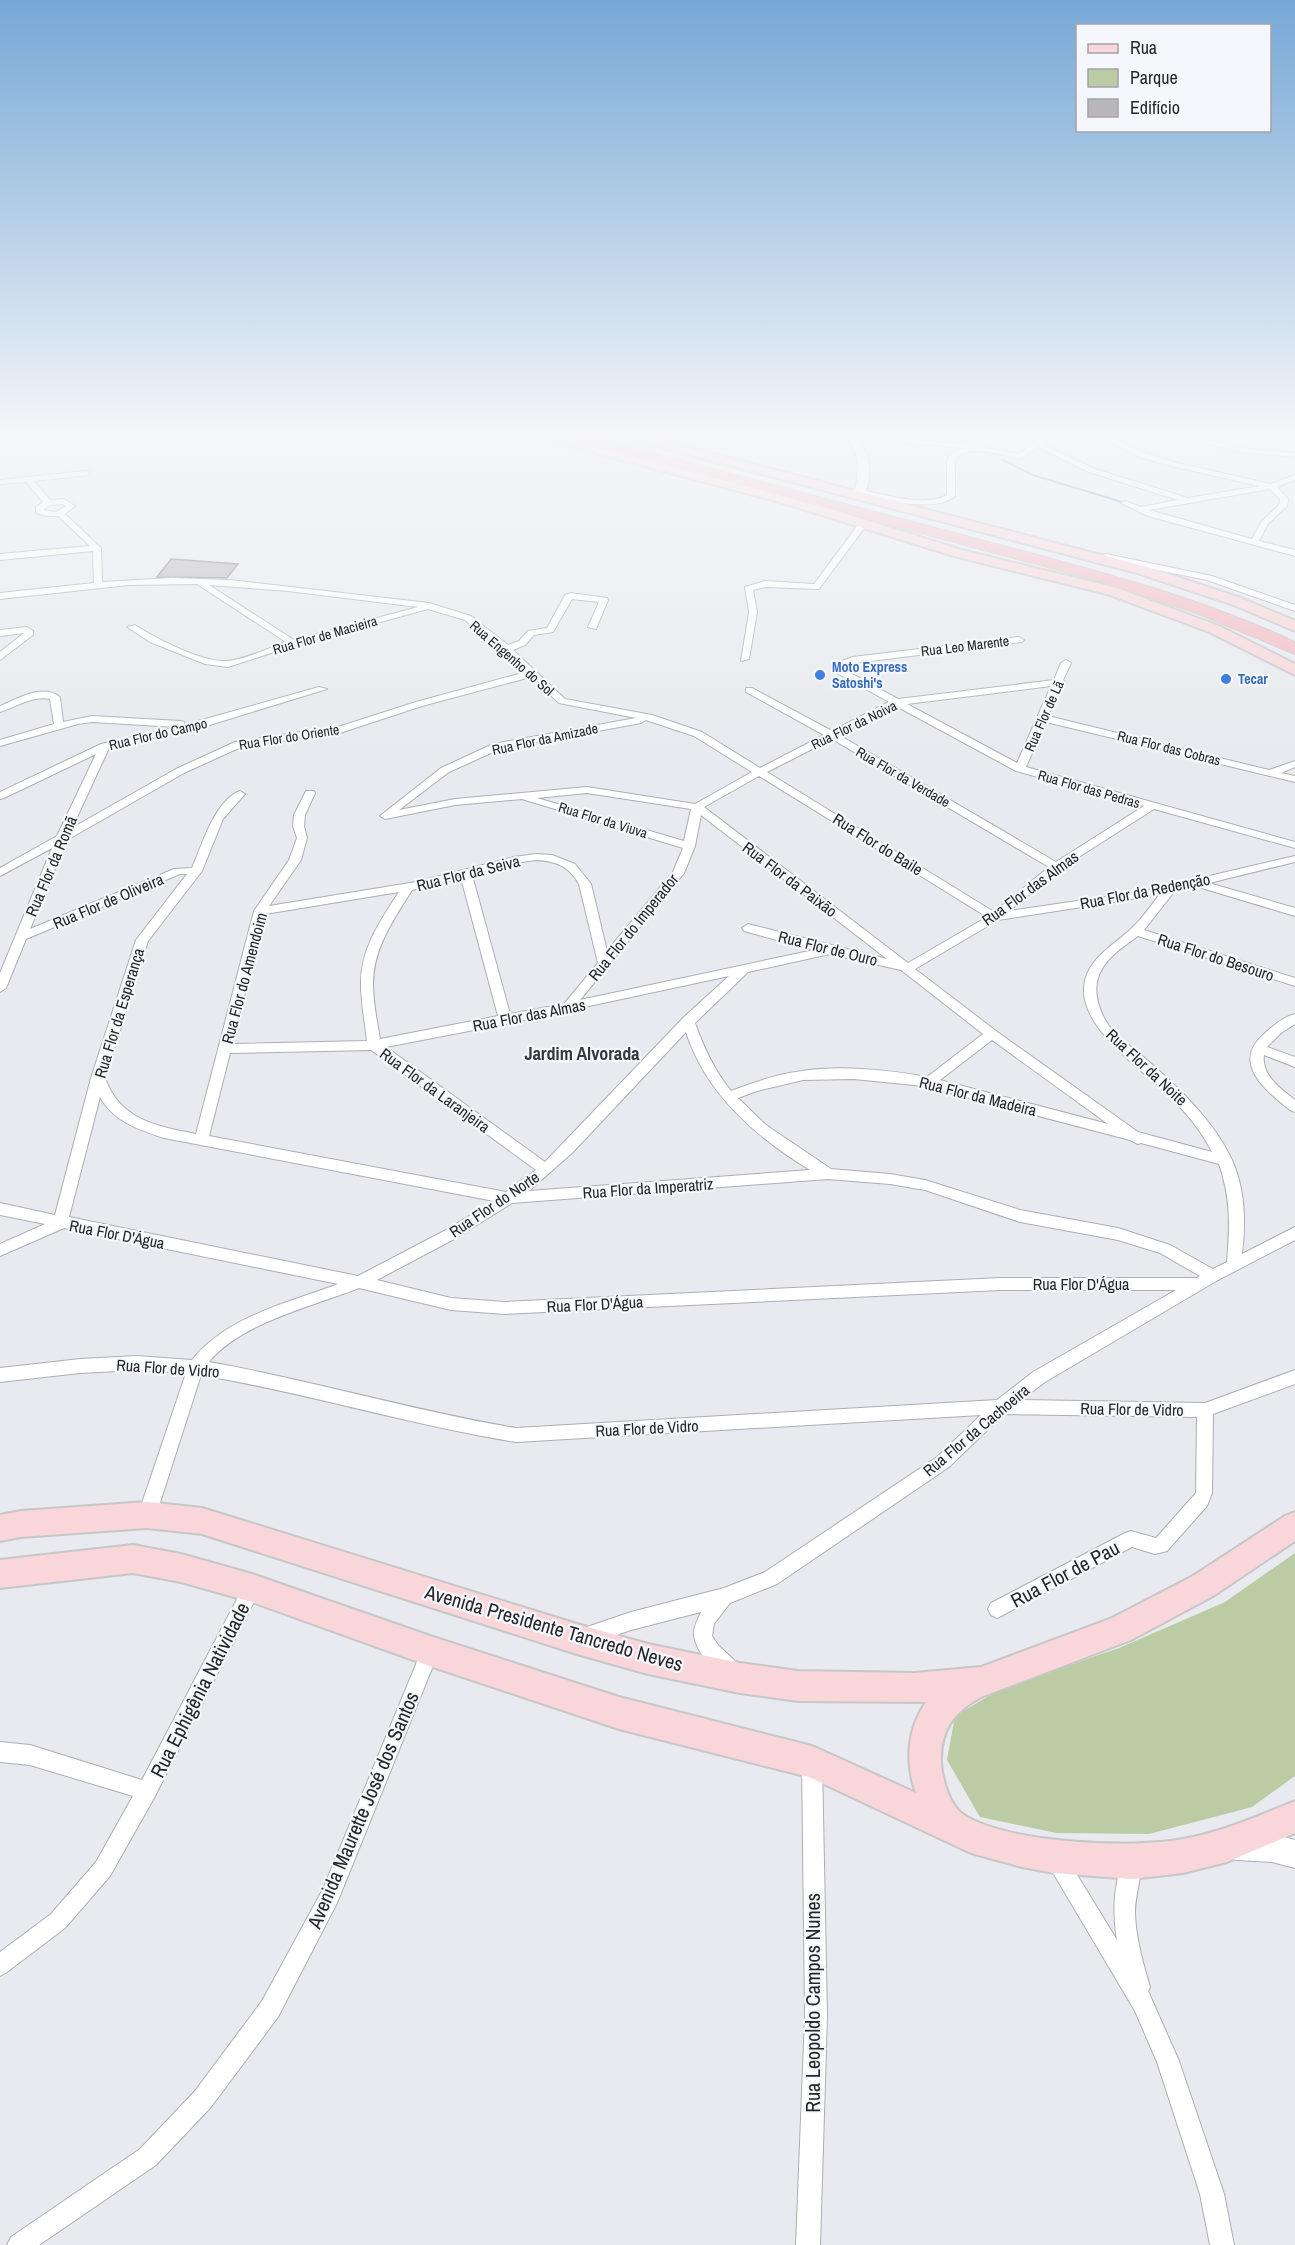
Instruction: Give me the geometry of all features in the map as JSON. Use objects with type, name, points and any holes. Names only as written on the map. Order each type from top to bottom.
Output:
[{"type":"highway","points":[[952,541],[991,547]]},
{"type":"highway","points":[[968,541],[1167,597],[1228,620],[1295,650]]},
{"type":"highway","points":[[1001,541],[1107,569],[1232,610],[1295,638]]},
{"type":"main road","points":[[920,541],[958,553],[1112,591],[1214,629],[1295,670]]},
{"type":"main road","points":[[1034,541],[1195,587],[1295,626]]},
{"type":"main road","name":"Avenida Presidente Tancredo Neves","points":[[0,1527],[32,1522],[147,1515],[202,1521],[577,1639],[648,1659],[741,1678],[798,1686],[914,1688],[981,1682],[1120,1630],[1203,1586],[1295,1525]]},
{"type":"main road","points":[[0,1574],[132,1558],[181,1568],[252,1588],[430,1651],[619,1713],[812,1762],[983,1841],[1054,1856],[1132,1862],[1183,1856],[1227,1845],[1295,1817]]},
{"type":"main road","points":[[951,1828],[934,1801],[928,1780],[924,1757],[926,1734],[940,1707],[968,1687],[981,1682]]},
{"type":"street","points":[[89,541],[97,548],[98,585]]},
{"type":"street","points":[[744,659],[753,612],[747,590],[765,584],[816,587],[851,541]]},
{"type":"street","points":[[1247,541],[1295,553]]},
{"type":"street","points":[[0,557],[97,548]]},
{"type":"street","points":[[1085,555],[1209,578],[1295,608]]},
{"type":"street","name":"Rua Engenho do Sol","points":[[0,596],[146,581],[200,581],[429,606],[468,618],[507,649],[531,674],[567,703],[652,718],[698,735],[760,771]]},
{"type":"street","points":[[200,581],[293,643]]},
{"type":"street","points":[[507,649],[522,643],[531,633],[550,630],[569,596],[604,600],[593,627]]},
{"type":"street","name":"Rua Flor de Macieira","points":[[132,627],[153,640],[208,662],[221,664],[232,663],[293,643],[429,606]]},
{"type":"street","points":[[0,633],[27,630],[30,633],[0,657]]},
{"type":"street","name":"Rua Leo Marente","points":[[896,702],[840,672],[839,668],[853,660],[1019,640]]},
{"type":"street","name":"Rua Flor de Lã","points":[[1020,769],[1060,682],[1066,663]]},
{"type":"street","name":"Rua Flor do Oriente","points":[[0,873],[180,771],[239,744],[343,729],[419,704],[531,674]]},
{"type":"street","name":"Rua Flor da Noiva","points":[[697,807],[760,771],[834,736],[896,702],[1060,682]]},
{"type":"street","name":"Rua Flor do Campo","points":[[0,796],[105,746],[199,725],[322,689]]},
{"type":"street","name":"Rua Flor da Verdade","points":[[749,690],[834,736],[1056,867]]},
{"type":"street","points":[[0,710],[39,695],[49,694],[55,697],[59,726]]},
{"type":"street","name":"Rua Flor das Pedras","points":[[896,702],[1020,769],[1150,807],[1295,845]]},
{"type":"street","name":"Rua Flor da Amizade","points":[[385,816],[445,770],[497,747],[652,718]]},
{"type":"street","name":"Rua Flor das Cobras","points":[[1043,718],[1295,779]]},
{"type":"street","points":[[0,743],[92,719],[199,725]]},
{"type":"street","name":"Rua Flor da Romã","points":[[0,988],[61,840],[105,746]]},
{"type":"street","points":[[1270,773],[1295,764]]},
{"type":"street","name":"Rua Flor do Baile","points":[[760,771],[994,916]]},
{"type":"street","name":"Rua Flor da Paixão","points":[[385,816],[454,802],[517,795],[602,791],[697,807],[993,1034],[1138,1139]]},
{"type":"street","name":"Rua Flor do Amendoim","points":[[201,1141],[260,911],[295,861],[302,838],[296,827],[297,817],[310,793]]},
{"type":"street","name":"Rua Flor da Esperança","points":[[60,1223],[98,1078],[142,940],[196,871],[218,819],[227,806],[240,794]]},
{"type":"street","name":"Rua Flor da Viuva","points":[[517,795],[689,846]]},
{"type":"street","name":"Rua Flor do Imperador","points":[[568,1007],[678,873],[689,846],[697,807]]},
{"type":"street","name":"Rua Flor das Almas","points":[[908,968],[994,916],[1056,867],[1150,807]]},
{"type":"street","name":"Rua Flor da Seiva","points":[[260,911],[408,887],[534,857],[568,863],[575,867],[585,884],[604,963]]},
{"type":"street","name":"Rua Flor da Redenção","points":[[994,916],[1169,890],[1295,859]]},
{"type":"street","name":"Rua Flor de Oliveira","points":[[21,937],[178,871],[196,871]]},
{"type":"street","points":[[466,875],[505,1020]]},
{"type":"street","points":[[1194,883],[1295,912]]},
{"type":"street","name":"Rua Flor da Laranjeira","points":[[408,887],[381,930],[368,966],[366,978],[374,1045],[546,1169]]},
{"type":"street","name":"Rua Flor da Noite","points":[[1169,890],[1136,931],[1111,950],[1097,967],[1089,986],[1089,999],[1106,1031],[1192,1109],[1211,1134],[1225,1160],[1232,1180],[1238,1223],[1234,1266]]},
{"type":"street","name":"Rua Flor de Ouro","points":[[748,928],[908,968]]},
{"type":"street","name":"Rua Flor do Besouro","points":[[1136,931],[1295,982]]},
{"type":"street","name":"Rua Flor das Almas","points":[[224,1049],[374,1045],[568,1007],[830,950]]},
{"type":"street","name":"Rua Flor do Norte","points":[[195,1367],[200,1359],[228,1336],[289,1308],[360,1282],[453,1233],[507,1198],[546,1169],[688,1020],[744,969]]},
{"type":"street","points":[[1295,1018],[1270,1034],[1258,1048],[1256,1067],[1275,1092],[1295,1107]]},
{"type":"street","points":[[688,1020],[693,1041],[702,1059],[714,1080],[728,1097],[758,1127],[785,1149],[828,1174]]},
{"type":"street","points":[[929,1082],[993,1034]]},
{"type":"street","points":[[1258,1048],[1295,1062]]},
{"type":"street","name":"Rua Flor da Madeira","points":[[728,1097],[754,1087],[803,1076],[854,1074],[929,1082],[1138,1139],[1225,1160]]},
{"type":"street","name":"Rua Flor da Imperatriz","points":[[98,1078],[104,1098],[114,1109],[164,1133],[507,1198],[828,1174],[890,1179],[925,1185],[1020,1216],[1119,1234],[1165,1249],[1206,1280]]},
{"type":"street","name":"Rua Flor D'Água","points":[[0,1209],[360,1282],[451,1304],[505,1308],[1000,1284],[1206,1280]]},
{"type":"street","points":[[0,1250],[60,1223]]},
{"type":"street","name":"Rua Flor da Cachoeira","points":[[577,1639],[631,1621],[724,1597],[771,1578],[943,1462],[1000,1407],[1039,1377],[1206,1280],[1295,1233]]},
{"type":"street","name":"Rua Flor de Vidro","points":[[0,1375],[80,1366],[137,1363],[195,1367],[249,1376],[472,1428],[516,1435],[1000,1407],[1205,1410],[1295,1377]]},
{"type":"street","points":[[147,1515],[195,1367]]},
{"type":"street","name":"Rua Flor de Pau","points":[[998,1610],[1131,1539],[1155,1546],[1161,1545],[1201,1501],[1204,1493],[1205,1410]]},
{"type":"street","name":"Rua Ephigênia Natividade","points":[[0,1965],[58,1921],[103,1869],[147,1791],[252,1588]]},
{"type":"street","name":"Rua Flor da Cachoeira","points":[[724,1597],[707,1614],[702,1633],[712,1655],[741,1678]]},
{"type":"street","name":"Avenida Maurette José dos Santos","points":[[19,2245],[148,2157],[203,2099],[270,2009],[330,1896],[430,1651]]},
{"type":"street","name":"Rua Ephigênia Natividade","points":[[0,1752],[30,1755],[147,1791]]},
{"type":"street","name":"Rua Leopoldo Campos Nunes","points":[[808,2245],[816,2016],[812,1762]]},
{"type":"street","points":[[1227,1845],[1272,1848],[1295,1854]]},
{"type":"street","points":[[1054,1856],[1143,2003],[1168,2061],[1208,2183],[1222,2245]]},
{"type":"street","points":[[1132,1862],[1122,1909],[1127,1942],[1143,2003]]},
{"type":"green space","points":[[1295,1553],[1295,1776],[1252,1807],[1149,1834],[1056,1833],[980,1817],[947,1760],[955,1716],[1002,1688],[1119,1648],[1225,1602]]},
{"type":"building","points":[[171,559],[238,564],[227,578],[157,577]]},
{"type":"place","name":"Moto Express Satoshi's","points":[[820,675]]},
{"type":"place","name":"Tecar","points":[[1226,679]]},
{"type":"district","name":"Jardim Alvorada","points":[[582,1054]]}]
